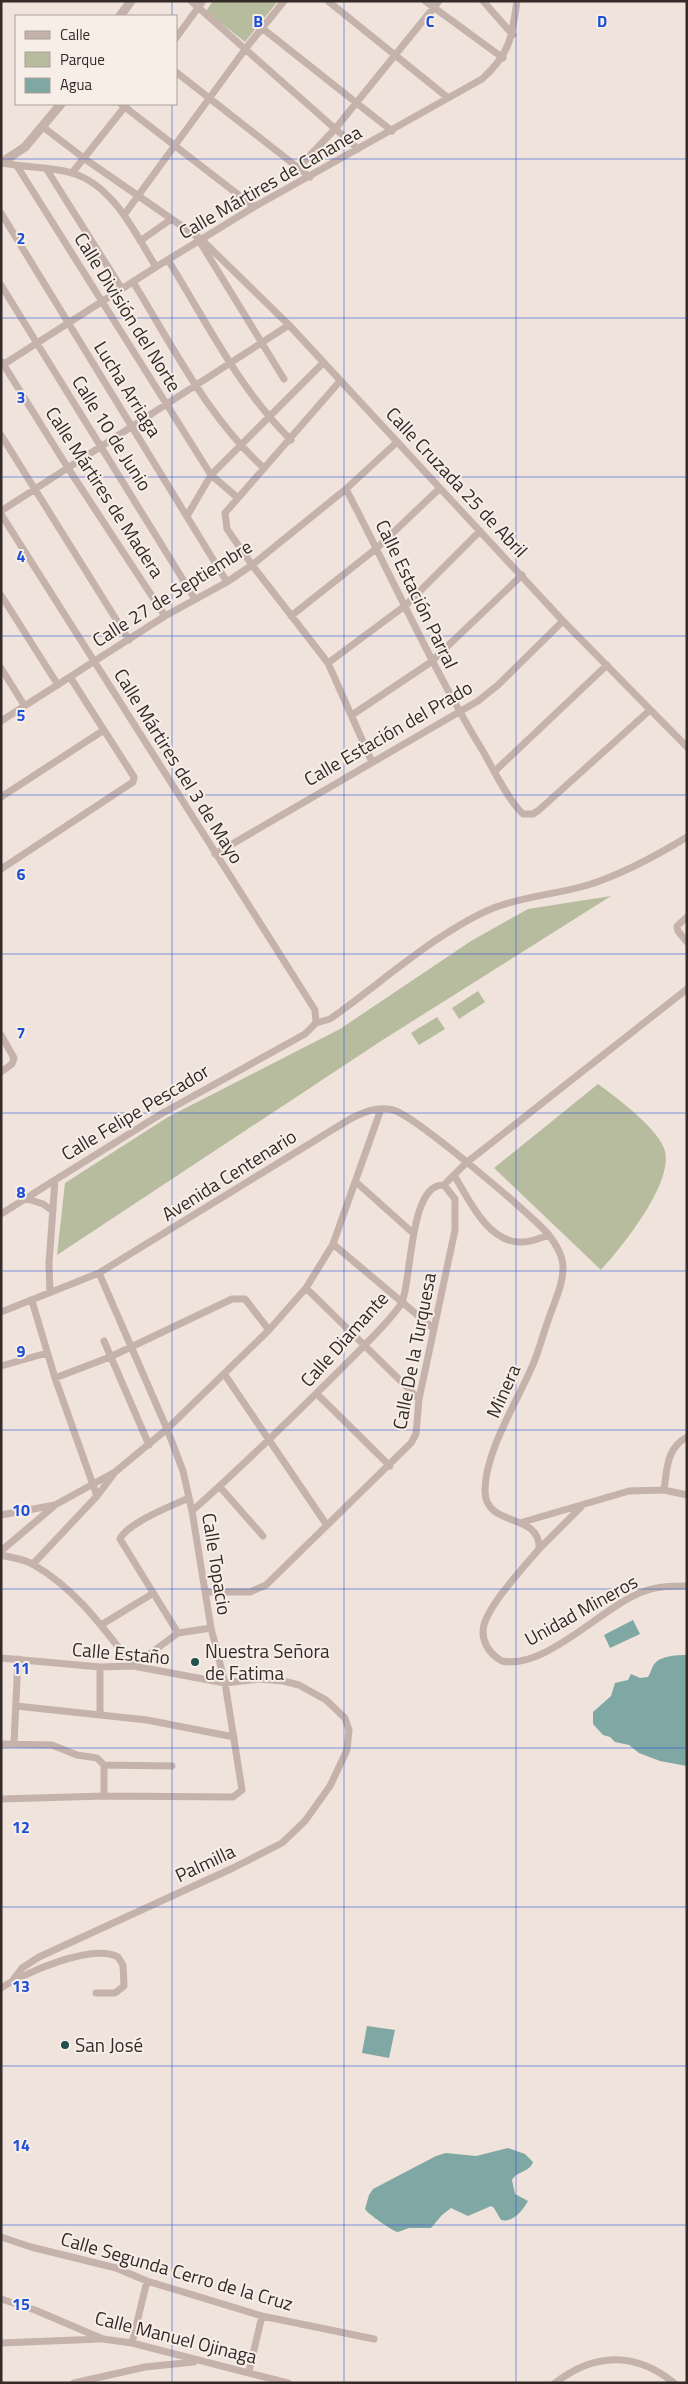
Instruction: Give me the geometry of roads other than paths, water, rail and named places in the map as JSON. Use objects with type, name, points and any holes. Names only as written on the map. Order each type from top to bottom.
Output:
[{"type":"street","points":[[121,15],[131,1]]},
{"type":"street","points":[[191,1],[201,4],[246,48],[358,149]]},
{"type":"street","points":[[124,215],[246,48],[284,1]]},
{"type":"street","points":[[328,1],[447,97]]},
{"type":"street","points":[[425,1],[503,58]]},
{"type":"street","points":[[299,167],[335,129],[432,7],[439,1]]},
{"type":"street","points":[[483,1],[513,35]]},
{"type":"street","name":"Calle Mártires de Cananea","points":[[2,364],[38,344],[156,267],[254,207],[482,79],[503,58],[513,35],[517,1]]},
{"type":"street","points":[[178,35],[201,4]]},
{"type":"street","points":[[262,28],[392,131]]},
{"type":"street","points":[[178,74],[310,177]]},
{"type":"street","points":[[2,163],[25,147],[60,105]]},
{"type":"street","points":[[72,173],[124,105],[254,207]]},
{"type":"street","points":[[43,127],[84,159],[201,241],[284,379]]},
{"type":"street","points":[[2,163],[72,173],[104,192],[124,215],[156,267]]},
{"type":"street","name":"Calle División del Norte","points":[[17,166],[211,476],[238,498]]},
{"type":"street","points":[[47,170],[122,289]]},
{"type":"street","name":"Lucha Arriaga","points":[[1,213],[133,425],[227,582]]},
{"type":"street","points":[[140,241],[170,220]]},
{"type":"street","name":"Calle Cruzada 25 de Abril","points":[[201,241],[289,325],[563,621],[687,747]]},
{"type":"street","points":[[168,260],[267,417],[291,440]]},
{"type":"street","points":[[133,282],[197,385],[240,447],[264,468]]},
{"type":"street","name":"Calle 10 de Junio","points":[[1,285],[196,599]]},
{"type":"street","points":[[1,512],[133,425],[232,364],[289,325]]},
{"type":"street","points":[[187,516],[211,476],[267,417],[323,363]]},
{"type":"street","name":"Calle Mártires de Madera","points":[[2,364],[165,616]]},
{"type":"street","points":[[340,381],[291,440],[225,513],[227,529],[252,565],[328,663],[372,762]]},
{"type":"street","points":[[1,435],[130,640]]},
{"type":"street","name":"Calle 27 de Septiembre","points":[[1,720],[93,661],[130,640],[165,616],[227,582],[252,565],[346,489],[397,442]]},
{"type":"street","points":[[291,616],[377,548],[440,488]]},
{"type":"street","name":"Calle Estación Parral","points":[[346,489],[406,605],[431,662],[495,772],[524,814],[533,814],[539,810],[650,710]]},
{"type":"street","name":"Calle Mártires del 3 de Mayo","points":[[1,512],[214,854],[315,1010],[316,1024]]},
{"type":"street","points":[[328,663],[406,605],[480,531]]},
{"type":"street","points":[[352,715],[431,662],[522,575]]},
{"type":"street","points":[[1,595],[58,685]]},
{"type":"street","name":"Calle Estación del Prado","points":[[214,854],[459,713],[498,685],[563,621]]},
{"type":"street","points":[[495,772],[607,665]]},
{"type":"street","points":[[1,668],[24,705]]},
{"type":"street","points":[[1,869],[133,782],[134,777],[70,677]]},
{"type":"street","points":[[1,797],[104,730]]},
{"type":"street","points":[[316,1024],[330,1019],[432,944],[496,907],[588,885],[642,862],[687,837]]},
{"type":"street","points":[[687,916],[678,926],[678,931],[687,942]]},
{"type":"street","name":"Calle Diamante","points":[[192,1511],[268,1442],[365,1344],[402,1302],[414,1233],[428,1192],[438,1184],[444,1184],[466,1162],[687,990]]},
{"type":"street","name":"Calle Felipe Pescador","points":[[50,1292],[49,1263],[55,1180],[160,1114],[305,1034],[316,1024]]},
{"type":"street","points":[[1,1035],[14,1058],[12,1064],[1,1072]]},
{"type":"street","points":[[1,1551],[55,1505],[116,1472],[167,1429],[225,1375],[269,1330],[306,1288],[333,1244],[381,1109],[394,1110],[406,1116],[466,1162],[549,1235]]},
{"type":"street","name":"Avenida Centenario","points":[[1,1312],[99,1273],[350,1119],[367,1111],[381,1109]]},
{"type":"street","points":[[454,1175],[478,1214],[503,1238],[520,1243],[549,1235]]},
{"type":"street","points":[[1,1214],[55,1180]]},
{"type":"street","points":[[356,1182],[414,1233]]},
{"type":"street","name":"Calle De la Turquesa","points":[[206,1592],[250,1592],[266,1585],[326,1524],[407,1450],[416,1434],[419,1399],[456,1220],[454,1200],[444,1184]]},
{"type":"street","points":[[25,1198],[43,1204],[53,1211]]},
{"type":"street","name":"Minera","points":[[523,1522],[502,1517],[494,1511],[485,1493],[489,1463],[534,1361],[562,1282],[563,1267],[560,1253],[549,1235]]},
{"type":"street","points":[[333,1244],[434,1330]]},
{"type":"street","name":"Calle Topacio","points":[[99,1273],[167,1429],[183,1471],[192,1511],[211,1628],[225,1683],[242,1785],[240,1794],[233,1798],[104,1796]]},
{"type":"street","points":[[306,1288],[419,1399]]},
{"type":"street","points":[[55,1378],[110,1357],[232,1299],[240,1298],[250,1304],[269,1330]]},
{"type":"street","points":[[32,1301],[55,1378],[97,1496]]},
{"type":"street","points":[[104,1341],[149,1444]]},
{"type":"street","points":[[1,1366],[47,1353]]},
{"type":"street","points":[[225,1375],[268,1442],[326,1524]]},
{"type":"street","points":[[316,1394],[390,1466]]},
{"type":"street","points":[[664,1490],[670,1456],[679,1442],[687,1438]]},
{"type":"street","points":[[33,1564],[97,1496],[116,1472]]},
{"type":"street","points":[[220,1487],[263,1536]]},
{"type":"street","points":[[523,1522],[582,1506],[629,1490],[664,1490],[687,1494]]},
{"type":"street","points":[[178,1633],[121,1543],[125,1532],[163,1509],[189,1498]]},
{"type":"street","points":[[1,1515],[55,1505]]},
{"type":"street","points":[[539,1549],[582,1506]]},
{"type":"street","points":[[523,1522],[536,1533],[539,1549]]},
{"type":"street","name":"Unidad Mineros","points":[[539,1549],[506,1589],[484,1624],[484,1641],[495,1658],[502,1661],[514,1662],[535,1657],[645,1591],[687,1586]]},
{"type":"street","points":[[1,1555],[33,1564],[63,1586],[102,1625],[133,1666],[178,1633],[211,1628]]},
{"type":"street","points":[[102,1625],[152,1594]]},
{"type":"street","name":"Calle Estaño","points":[[1,1658],[100,1667],[133,1666],[225,1683],[260,1679],[299,1685],[326,1700],[345,1718]]},
{"type":"street","points":[[14,1743],[18,1659]]},
{"type":"street","points":[[100,1667],[100,1715]]},
{"type":"street","points":[[16,1706],[147,1720],[234,1737]]},
{"type":"street","name":"Palmilla","points":[[13,1980],[22,1968],[39,1957],[234,1868],[272,1849],[292,1836],[316,1807],[330,1786],[347,1750],[349,1730],[345,1718]]},
{"type":"street","points":[[1,1744],[52,1745],[77,1755],[97,1758],[104,1765],[172,1766]]},
{"type":"street","points":[[1,1799],[104,1796],[104,1765]]},
{"type":"street","points":[[1,1988],[13,1980],[66,1959],[100,1953],[114,1954],[123,1965],[124,1986],[115,1993],[96,1993]]},
{"type":"street","name":"Calle Segunda Cerro de la Cruz","points":[[1,2237],[116,2268],[148,2281],[262,2316],[374,2338]]},
{"type":"street","points":[[132,2343],[148,2281]]},
{"type":"street","name":"Calle Manuel Ojinaga","points":[[1,2299],[35,2310],[103,2339],[132,2343],[288,2383]]},
{"type":"street","points":[[249,2372],[262,2316]]},
{"type":"street","points":[[1,2343],[103,2339]]},
{"type":"street","points":[[555,2383],[568,2374],[593,2363],[619,2359],[641,2363],[674,2383]]},
{"type":"street","points":[[74,2383],[145,2367],[197,2361]]},
{"type":"water","points":[[633,1620],[640,1634],[610,1648],[604,1635]]},
{"type":"water","points":[[687,1655],[687,1766],[660,1761],[639,1753],[629,1745],[615,1742],[610,1737],[603,1735],[593,1724],[593,1712],[611,1696],[615,1683],[628,1680],[631,1674],[640,1678],[648,1677],[653,1666],[659,1660]]},
{"type":"water","points":[[367,2026],[395,2030],[389,2058],[362,2053]]},
{"type":"water","points":[[508,2148],[525,2154],[533,2162],[529,2168],[512,2180],[515,2194],[528,2201],[520,2212],[510,2220],[501,2220],[491,2206],[468,2216],[451,2208],[431,2228],[409,2228],[398,2232],[380,2222],[365,2209],[373,2189],[436,2156],[446,2153],[476,2156]]},
{"type":"place","name":"Nuestra Señora de Fatima","points":[[195,1662]]},
{"type":"place","name":"San José","points":[[65,2045]]}]
